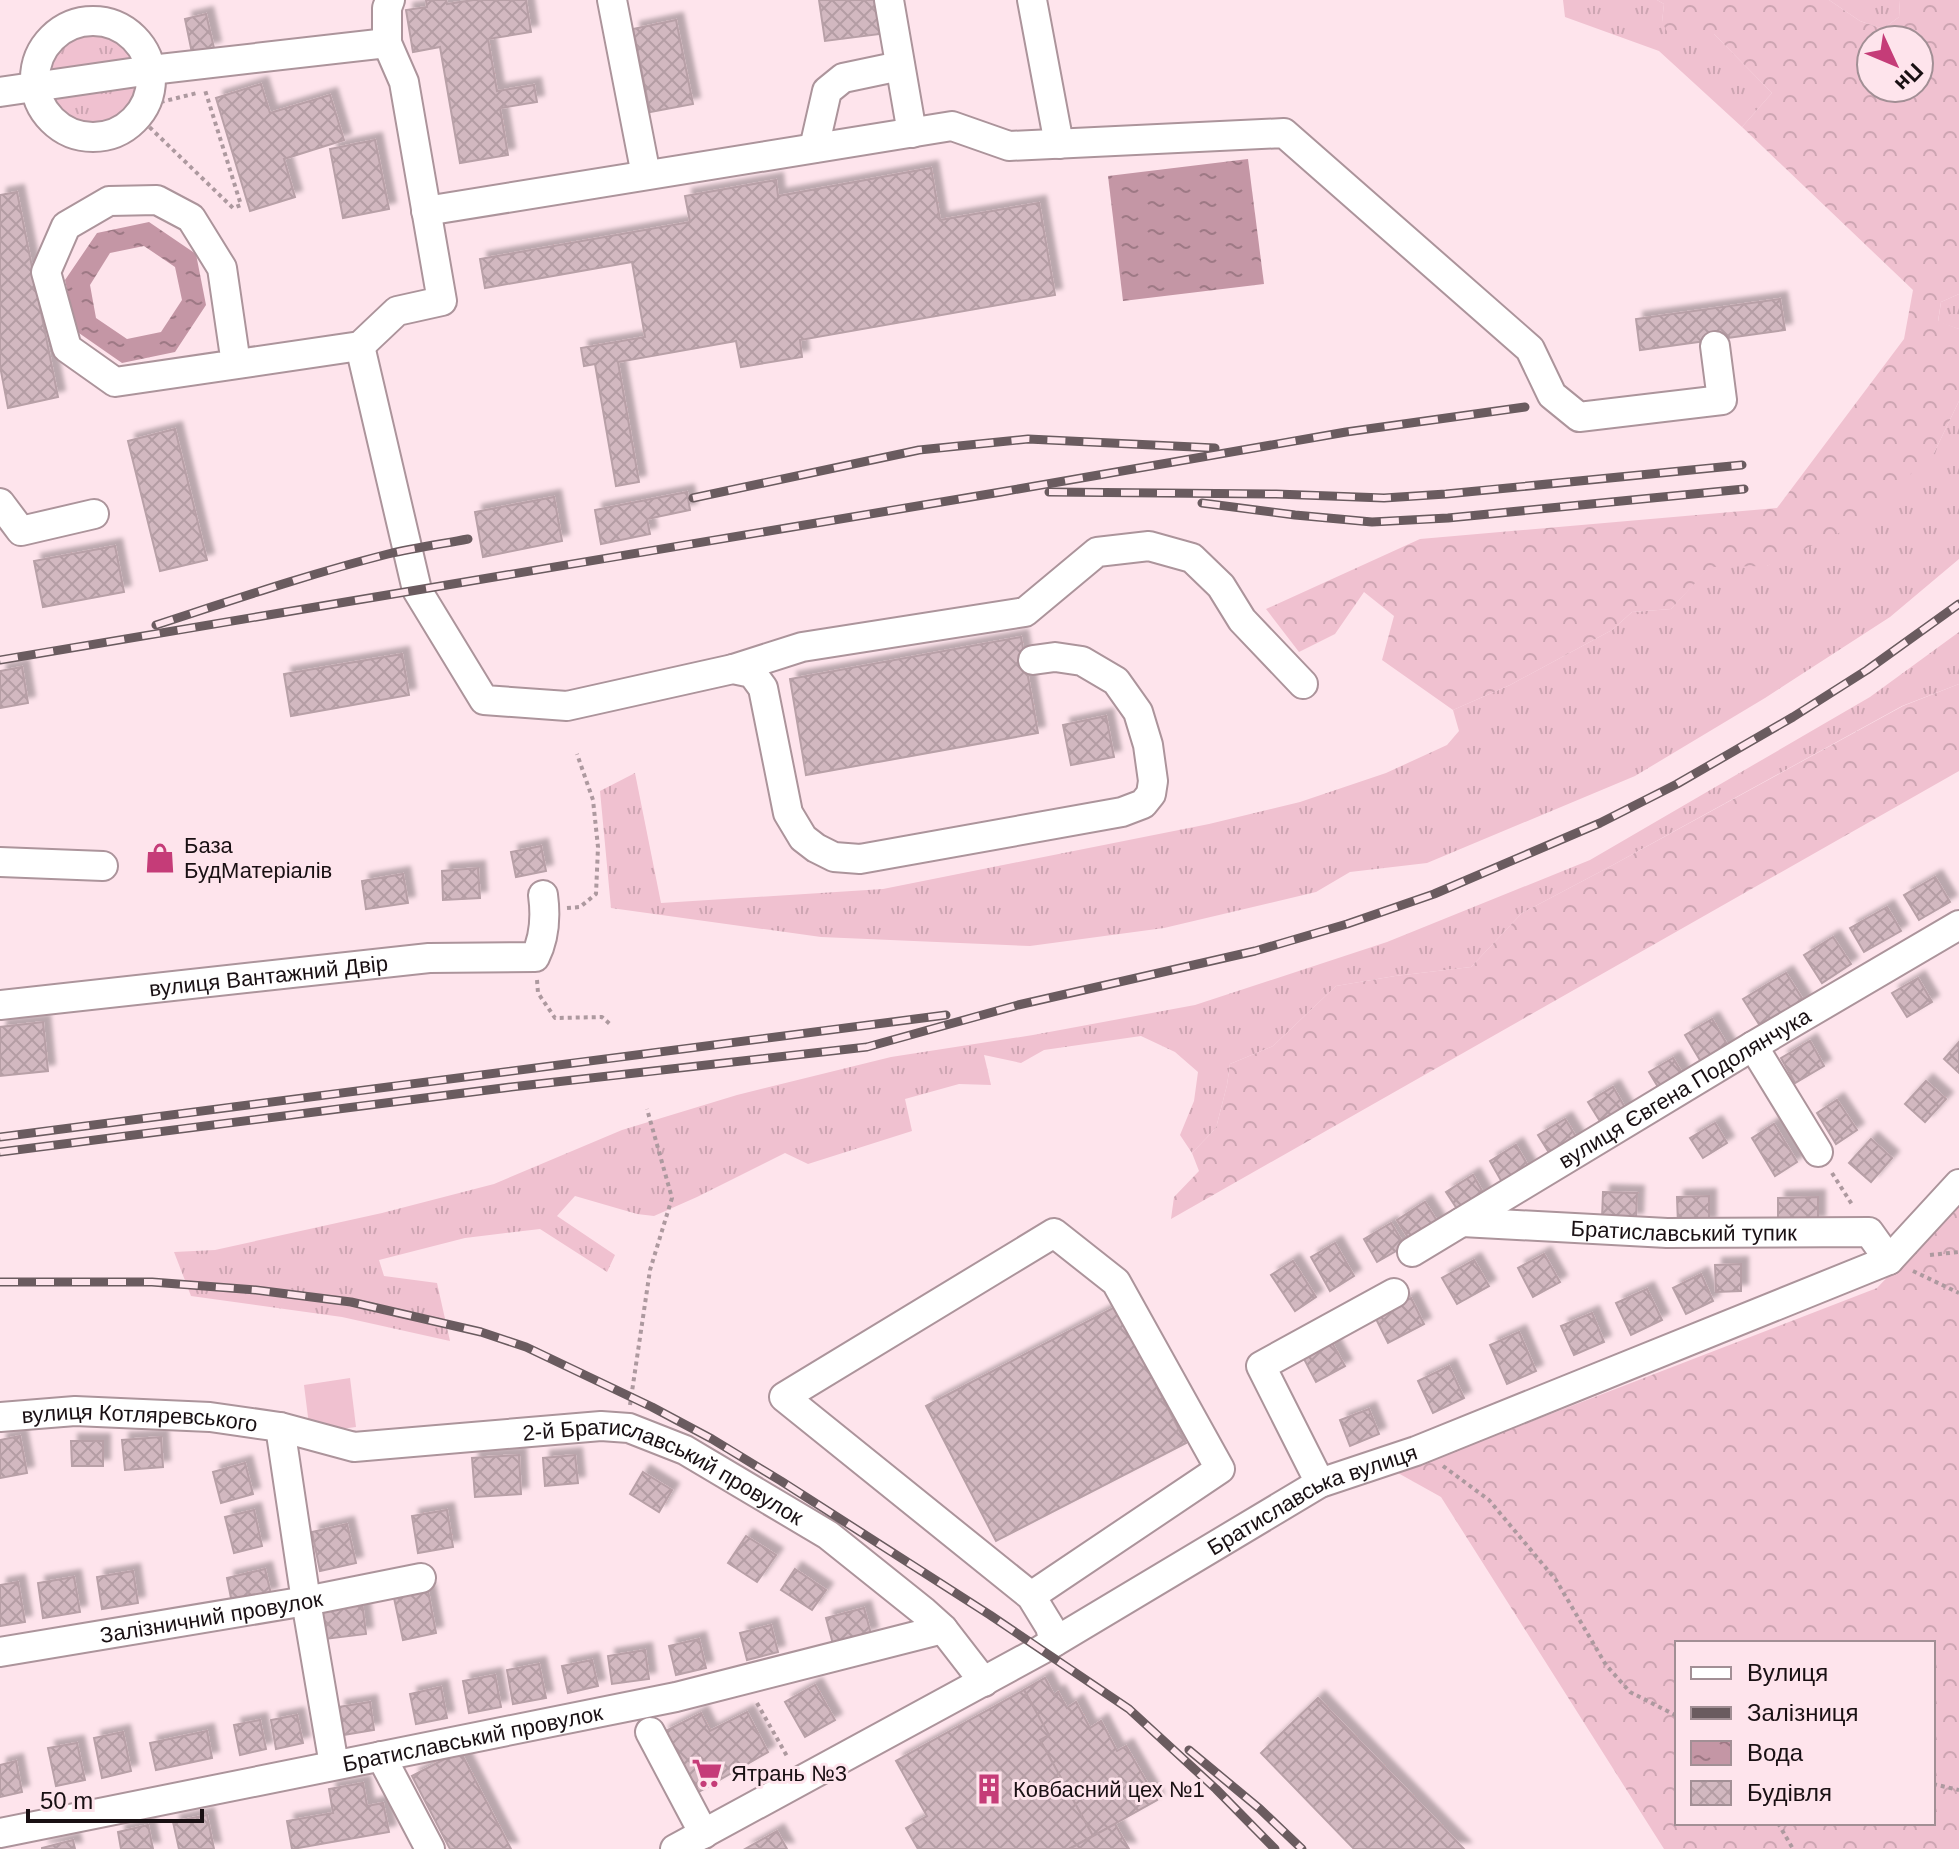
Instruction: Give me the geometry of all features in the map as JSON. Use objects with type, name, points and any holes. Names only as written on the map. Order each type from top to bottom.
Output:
[{"type":"street","points":[[236,364],[222,268],[191,218],[157,200],[109,201],[66,226],[46,272],[67,348],[115,382],[360,346],[397,311],[442,301],[404,82],[387,43],[387,8],[390,0]]},
{"type":"street","points":[[612,0],[646,175]]},
{"type":"street","points":[[889,0],[912,133]]},
{"type":"street","points":[[1032,0],[1059,144]]},
{"type":"street","points":[[91,21],[115,25],[135,38],[143,48],[151,70],[149,95],[142,111],[130,125],[108,136],[72,133],[51,120],[38,99],[35,87],[37,63],[49,42],[68,27],[91,21]]},
{"type":"street","points":[[1,90],[387,43]]},
{"type":"street","points":[[814,148],[827,91],[843,78],[900,66]]},
{"type":"street","points":[[426,211],[952,126],[1009,146],[1284,133],[1530,349],[1552,395],[1579,417],[1722,400],[1715,346]]},
{"type":"street","points":[[360,346],[417,590],[484,700],[567,706],[733,669],[802,647],[1025,612],[1097,552],[1149,546],[1192,558],[1221,586],[1242,620],[1303,684]]},
{"type":"street","points":[[0,503],[21,531],[94,514]]},
{"type":"street","points":[[733,669],[752,673],[763,688],[788,813],[803,838],[834,857],[860,859],[1122,812],[1143,804],[1151,794],[1153,781],[1148,745],[1138,712],[1116,681],[1082,661],[1055,657],[1033,660]]},
{"type":"street","points":[[0,862],[103,866]]},
{"type":"street","points":[[535,957],[542,944],[546,917],[544,902]]},
{"type":"street","name":"вулиця Євгена Подолянчука","points":[[1412,1252],[1959,925]]},
{"type":"street","name":"вулиця Вантажний Двір","points":[[0,1005],[429,958],[535,957]]},
{"type":"street","points":[[1753,1046],[1818,1152]]},
{"type":"street","name":"Братиславська вулиця","points":[[675,1849],[984,1682],[1320,1483],[1416,1451],[1889,1260],[1959,1184]]},
{"type":"street","name":"Братиславський тупик","points":[[1462,1222],[1667,1233],[1869,1232]]},
{"type":"street","points":[[1869,1232],[1889,1260]]},
{"type":"street","points":[[1031,1596],[1220,1469],[1116,1282],[1054,1233],[784,1397],[1031,1596],[1050,1627],[1054,1642]]},
{"type":"street","points":[[1320,1483],[1261,1366],[1394,1293]]},
{"type":"street","name":"вулиця Котляревського","points":[[0,1417],[75,1411],[210,1417],[280,1427]]},
{"type":"street","name":"2-й Братиславський провулок","points":[[280,1427],[354,1447],[601,1426],[629,1428],[685,1450],[828,1535],[943,1629],[984,1682]]},
{"type":"street","points":[[280,1427],[334,1765]]},
{"type":"street","name":"Залізничний провулок","points":[[0,1652],[306,1601],[421,1578]]},
{"type":"street","name":"Братиславський провулок","points":[[0,1833],[676,1697],[943,1629]]},
{"type":"street","points":[[650,1732],[704,1834]]},
{"type":"street","points":[[381,1756],[430,1849]]},
{"type":"path","points":[[206,90],[241,205],[233,208],[142,111],[206,90]]},
{"type":"path","points":[[544,902],[580,907],[596,894],[598,847],[593,800],[577,754]]},
{"type":"path","points":[[535,957],[538,993],[555,1018],[602,1017],[611,1025]]},
{"type":"path","points":[[629,1428],[650,1270],[672,1198],[647,1109]]},
{"type":"path","points":[[1818,1152],[1869,1232]]},
{"type":"path","points":[[1889,1260],[1959,1293]]},
{"type":"path","points":[[1416,1451],[1437,1461],[1489,1500],[1556,1580],[1606,1665],[1630,1692],[1675,1715]]},
{"type":"path","points":[[744,1680],[800,1781]]},
{"type":"path","points":[[1935,1784],[1959,1790]]},
{"type":"path","points":[[1779,1825],[1793,1849]]},
{"type":"green space","points":[[1563,0],[1657,0],[1664,4],[1662,22],[1714,34],[1772,93],[1742,127],[1659,51],[1565,17]]},
{"type":"green space","points":[[1657,0],[1829,0],[1869,24],[1855,24],[1855,104],[1935,104],[1935,24],[1890,24],[1899,17],[1900,0],[1959,0],[1959,294],[1941,302],[1938,321],[1959,329],[1959,401],[1934,453],[1850,528],[1767,566],[1710,567],[1671,609],[1632,612],[1612,630],[1510,685],[1453,710],[1382,660],[1394,616],[1364,592],[1335,634],[1299,652],[1266,609],[1420,539],[1777,508],[1904,339],[1913,290],[1742,127],[1772,93],[1714,34],[1673,43],[1662,22],[1664,4]]},
{"type":"green space","points":[[1829,0],[1900,0],[1899,17],[1890,24],[1860,21]]},
{"type":"green space","points":[[90,33],[114,40],[133,57],[48,72],[63,46]]},
{"type":"green space","points":[[137,85],[122,111],[100,122],[75,119],[53,100]]},
{"type":"green space","points":[[1959,294],[1959,329],[1938,322],[1941,302]]},
{"type":"green space","points":[[1959,401],[1959,559],[1890,617],[1765,698],[1635,776],[1427,863],[1350,872],[1316,892],[1164,928],[1030,946],[821,937],[611,908],[600,791],[635,773],[661,903],[883,889],[1209,824],[1300,802],[1386,773],[1447,745],[1459,731],[1453,710],[1510,685],[1612,630],[1632,612],[1671,609],[1710,566],[1767,566],[1934,453]]},
{"type":"green space","points":[[1959,632],[1959,684],[1902,706],[1522,913],[1471,967],[1336,986],[1273,1046],[1230,1064],[1216,1128],[1192,1153],[1180,1135],[1194,1101],[1198,1072],[1175,1052],[1141,1036],[1044,1050],[1021,1063],[984,1055],[991,1085],[959,1084],[905,1099],[912,1131],[808,1164],[785,1153],[654,1216],[575,1196],[557,1216],[615,1255],[607,1272],[540,1229],[465,1238],[379,1260],[384,1276],[437,1283],[450,1341],[342,1317],[191,1296],[174,1252],[215,1250],[382,1213],[494,1184],[622,1130],[737,1095],[891,1057],[1195,1005],[1387,942],[1590,860],[1870,697]]},
{"type":"green space","points":[[1959,684],[1959,771],[1171,1219],[1174,1197],[1199,1171],[1192,1153],[1216,1128],[1230,1064],[1273,1046],[1336,986],[1471,967],[1522,913],[1903,706]]},
{"type":"green space","points":[[1959,1202],[1959,1849],[1664,1849],[1441,1497],[1398,1473],[1877,1288]]},
{"type":"green space","points":[[350,1378],[356,1427],[310,1433],[304,1385]]},
{"type":"water","points":[[1248,159],[1264,284],[1123,301],[1108,176]]},
{"type":"water","points":[[149,222],[196,254],[206,305],[175,352],[122,363],[76,331],[65,280],[97,233]],"holes":[[[144,246],[175,267],[182,300],[161,332],[127,339],[96,318],[90,285],[110,253]]]},
{"type":"building","points":[[426,0],[446,0],[447,4],[473,0],[526,0],[531,32],[488,39],[497,91],[534,85],[537,102],[500,108],[508,155],[460,163],[440,47],[413,52],[406,10],[427,7]]},
{"type":"building","points":[[819,0],[883,0],[888,33],[825,41]]},
{"type":"building","points":[[206,14],[214,48],[192,53],[185,19]]},
{"type":"building","points":[[676,20],[693,104],[650,112],[633,29]]},
{"type":"building","points":[[261,84],[270,113],[330,95],[344,140],[284,159],[295,197],[250,211],[216,98]]},
{"type":"building","points":[[375,140],[389,209],[343,218],[330,149]]},
{"type":"building","points":[[931,168],[940,220],[1039,203],[1055,295],[800,340],[802,357],[741,367],[736,341],[618,362],[639,482],[616,486],[595,364],[584,366],[581,348],[645,337],[632,262],[485,288],[480,259],[690,222],[685,196],[776,180],[778,196]]},
{"type":"building","points":[[17,192],[58,397],[8,408],[0,366],[0,195]]},
{"type":"building","points":[[1780,299],[1785,330],[1640,350],[1636,319]]},
{"type":"building","points":[[175,429],[207,560],[160,571],[128,441]]},
{"type":"building","points":[[687,492],[690,510],[647,519],[650,534],[601,544],[595,510]]},
{"type":"building","points":[[554,497],[562,541],[483,557],[475,512]]},
{"type":"building","points":[[115,546],[124,592],[43,607],[34,561]]},
{"type":"building","points":[[1021,637],[1038,733],[806,775],[790,679]]},
{"type":"building","points":[[402,654],[409,695],[291,716],[284,674]]},
{"type":"building","points":[[22,667],[28,703],[0,708],[0,671]]},
{"type":"building","points":[[1106,716],[1114,757],[1071,765],[1063,725]]},
{"type":"building","points":[[541,846],[546,871],[516,877],[511,852]]},
{"type":"building","points":[[478,868],[480,898],[443,900],[442,871]]},
{"type":"building","points":[[403,874],[408,903],[366,909],[362,881]]},
{"type":"building","points":[[1935,877],[1950,902],[1919,920],[1904,895]]},
{"type":"building","points":[[1887,907],[1901,931],[1864,952],[1850,928]]},
{"type":"building","points":[[1833,937],[1851,964],[1822,983],[1804,955]]},
{"type":"building","points":[[1786,973],[1805,1003],[1762,1029],[1743,999]]},
{"type":"building","points":[[1918,978],[1932,1002],[1907,1017],[1892,993]]},
{"type":"building","points":[[1712,1019],[1731,1051],[1704,1067],[1685,1035]]},
{"type":"building","points":[[43,1022],[48,1071],[0,1076],[0,1027]]},
{"type":"building","points":[[1810,1041],[1824,1066],[1795,1083],[1781,1058]]},
{"type":"building","points":[[1959,1042],[1959,1073],[1944,1059]]},
{"type":"building","points":[[1673,1058],[1685,1078],[1661,1092],[1649,1072]]},
{"type":"building","points":[[1926,1081],[1946,1099],[1925,1122],[1905,1104]]},
{"type":"building","points":[[1613,1087],[1627,1111],[1603,1126],[1588,1102]]},
{"type":"building","points":[[1837,1100],[1857,1130],[1836,1144],[1817,1113]]},
{"type":"building","points":[[1565,1119],[1578,1140],[1551,1156],[1538,1135]]},
{"type":"building","points":[[1715,1123],[1727,1143],[1703,1158],[1690,1138]]},
{"type":"building","points":[[1774,1124],[1797,1162],[1775,1176],[1752,1138]]},
{"type":"building","points":[[1871,1139],[1892,1158],[1871,1182],[1849,1163]]},
{"type":"building","points":[[1516,1145],[1530,1169],[1503,1184],[1490,1161]]},
{"type":"building","points":[[1473,1175],[1485,1196],[1459,1212],[1446,1192]]},
{"type":"building","points":[[1603,1192],[1637,1193],[1636,1220],[1602,1219]]},
{"type":"building","points":[[1709,1196],[1709,1224],[1678,1224],[1677,1197]]},
{"type":"building","points":[[1818,1197],[1818,1223],[1778,1223],[1778,1198]]},
{"type":"building","points":[[1425,1202],[1439,1224],[1411,1242],[1397,1220]]},
{"type":"building","points":[[1391,1223],[1405,1246],[1377,1262],[1364,1239]]},
{"type":"building","points":[[1335,1243],[1354,1276],[1330,1291],[1311,1257]]},
{"type":"building","points":[[1544,1254],[1560,1282],[1533,1297],[1518,1268]]},
{"type":"building","points":[[1474,1260],[1489,1286],[1457,1304],[1442,1278]]},
{"type":"building","points":[[1293,1261],[1316,1297],[1295,1311],[1271,1275]]},
{"type":"building","points":[[1741,1264],[1741,1291],[1716,1292],[1715,1265]]},
{"type":"building","points":[[1701,1274],[1713,1301],[1686,1314],[1673,1288]]},
{"type":"building","points":[[1647,1289],[1662,1320],[1631,1335],[1616,1303]]},
{"type":"building","points":[[1411,1298],[1424,1324],[1388,1343],[1375,1317]]},
{"type":"building","points":[[1115,1307],[1186,1443],[996,1541],[926,1406]]},
{"type":"building","points":[[1592,1313],[1604,1342],[1574,1355],[1561,1326]]},
{"type":"building","points":[[1519,1332],[1536,1371],[1507,1384],[1490,1345]]},
{"type":"building","points":[[1332,1343],[1345,1366],[1316,1382],[1304,1359]]},
{"type":"building","points":[[1449,1366],[1464,1398],[1433,1413],[1418,1381]]},
{"type":"building","points":[[1369,1409],[1379,1434],[1350,1446],[1340,1420]]},
{"type":"building","points":[[20,1436],[27,1473],[0,1478],[0,1440]]},
{"type":"building","points":[[161,1437],[163,1467],[125,1470],[122,1440]]},
{"type":"building","points":[[71,1441],[103,1441],[103,1466],[72,1466]]},
{"type":"building","points":[[519,1455],[521,1494],[475,1497],[472,1458]]},
{"type":"building","points":[[575,1455],[578,1483],[545,1486],[543,1458]]},
{"type":"building","points":[[245,1463],[253,1494],[221,1503],[213,1472]]},
{"type":"building","points":[[643,1472],[672,1490],[659,1512],[630,1494]]},
{"type":"building","points":[[254,1510],[262,1546],[234,1553],[225,1517]]},
{"type":"building","points":[[447,1510],[453,1547],[418,1553],[412,1516]]},
{"type":"building","points":[[347,1524],[356,1563],[320,1571],[312,1532]]},
{"type":"building","points":[[746,1536],[776,1555],[757,1582],[728,1563]]},
{"type":"building","points":[[265,1569],[271,1594],[232,1603],[227,1578]]},
{"type":"building","points":[[795,1569],[826,1590],[812,1610],[781,1590]]},
{"type":"building","points":[[133,1571],[138,1603],[102,1609],[97,1577]]},
{"type":"building","points":[[74,1577],[80,1612],[43,1618],[38,1583]]},
{"type":"building","points":[[18,1582],[25,1622],[0,1626],[0,1585]]},
{"type":"building","points":[[428,1591],[436,1633],[403,1640],[394,1598]]},
{"type":"building","points":[[362,1602],[366,1634],[325,1639],[321,1608]]},
{"type":"building","points":[[864,1608],[871,1634],[833,1644],[826,1618]]},
{"type":"building","points":[[771,1625],[778,1652],[747,1660],[740,1633]]},
{"type":"building","points":[[699,1639],[706,1668],[676,1675],[669,1646]]},
{"type":"building","points":[[645,1650],[649,1679],[612,1684],[608,1656]]},
{"type":"building","points":[[592,1660],[598,1686],[568,1693],[562,1666]]},
{"type":"building","points":[[539,1664],[546,1698],[513,1704],[507,1670]]},
{"type":"building","points":[[495,1675],[501,1707],[469,1713],[463,1681]]},
{"type":"building","points":[[1045,1678],[1054,1695],[1058,1692],[1067,1708],[1076,1702],[1090,1728],[1101,1721],[1117,1751],[1126,1746],[1157,1800],[1093,1836],[1040,1740],[1049,1735],[1024,1690]]},
{"type":"building","points":[[815,1685],[835,1720],[805,1737],[785,1702]]},
{"type":"building","points":[[441,1687],[447,1718],[416,1724],[410,1694]]},
{"type":"building","name":"Ковбасний цех №1","points":[[1024,1690],[1049,1735],[1040,1740],[1093,1836],[1069,1849],[918,1849],[906,1828],[927,1816],[896,1761]]},
{"type":"building","points":[[1318,1698],[1464,1849],[1354,1849],[1261,1753]]},
{"type":"building","points":[[370,1702],[374,1730],[343,1735],[338,1707]]},
{"type":"building","name":"Ятрань №3","points":[[747,1712],[768,1752],[695,1794],[662,1733],[701,1713],[710,1731]]},
{"type":"building","points":[[297,1715],[303,1743],[276,1749],[271,1720]]},
{"type":"building","points":[[260,1720],[266,1749],[240,1755],[234,1725]]},
{"type":"building","points":[[207,1731],[212,1758],[156,1770],[150,1743]]},
{"type":"building","points":[[123,1732],[131,1771],[102,1778],[94,1738]]},
{"type":"building","points":[[77,1743],[85,1780],[56,1786],[48,1748]]},
{"type":"building","points":[[460,1751],[511,1849],[450,1849],[412,1776]]},
{"type":"building","points":[[16,1761],[22,1792],[0,1797],[0,1765]]},
{"type":"building","points":[[363,1783],[367,1806],[383,1803],[389,1832],[292,1849],[287,1821],[333,1813],[329,1789]]},
{"type":"building","points":[[207,1815],[214,1849],[179,1849],[173,1822]]},
{"type":"building","points":[[1115,1824],[1129,1849],[1069,1849],[1093,1836]]},
{"type":"building","points":[[148,1825],[153,1849],[121,1849],[118,1832]]},
{"type":"building","points":[[777,1831],[787,1849],[745,1849]]},
{"type":"building","points":[[73,1840],[75,1849],[42,1849],[42,1848]]},
{"type":"railway","points":[[0,660],[1346,432],[1525,407]]},
{"type":"railway","points":[[693,498],[919,450],[1028,439],[1215,448]]},
{"type":"railway","points":[[1049,492],[1384,498],[1742,465]]},
{"type":"railway","points":[[1202,503],[1372,522],[1448,518],[1744,489]]},
{"type":"railway","points":[[156,625],[359,562],[468,539]]},
{"type":"railway","points":[[0,1152],[511,1087],[867,1047],[1018,1005],[1255,951],[1434,894],[1600,823],[1677,784],[1793,717],[1867,670],[1959,604]]},
{"type":"railway","points":[[0,1137],[946,1015]]},
{"type":"railway","points":[[0,1282],[152,1282],[256,1290],[351,1302],[481,1332],[526,1347],[712,1439],[990,1615],[1129,1709],[1216,1789],[1275,1849]]},
{"type":"railway","points":[[1189,1750],[1260,1809],[1302,1849]]},
{"type":"place","name":"База БудМатеріалів","points":[[160,858]]},
{"type":"place","name":"Ятрань №3","points":[[707,1773]]},
{"type":"place","name":"Ковбасний цех №1","points":[[989,1789]]}]
